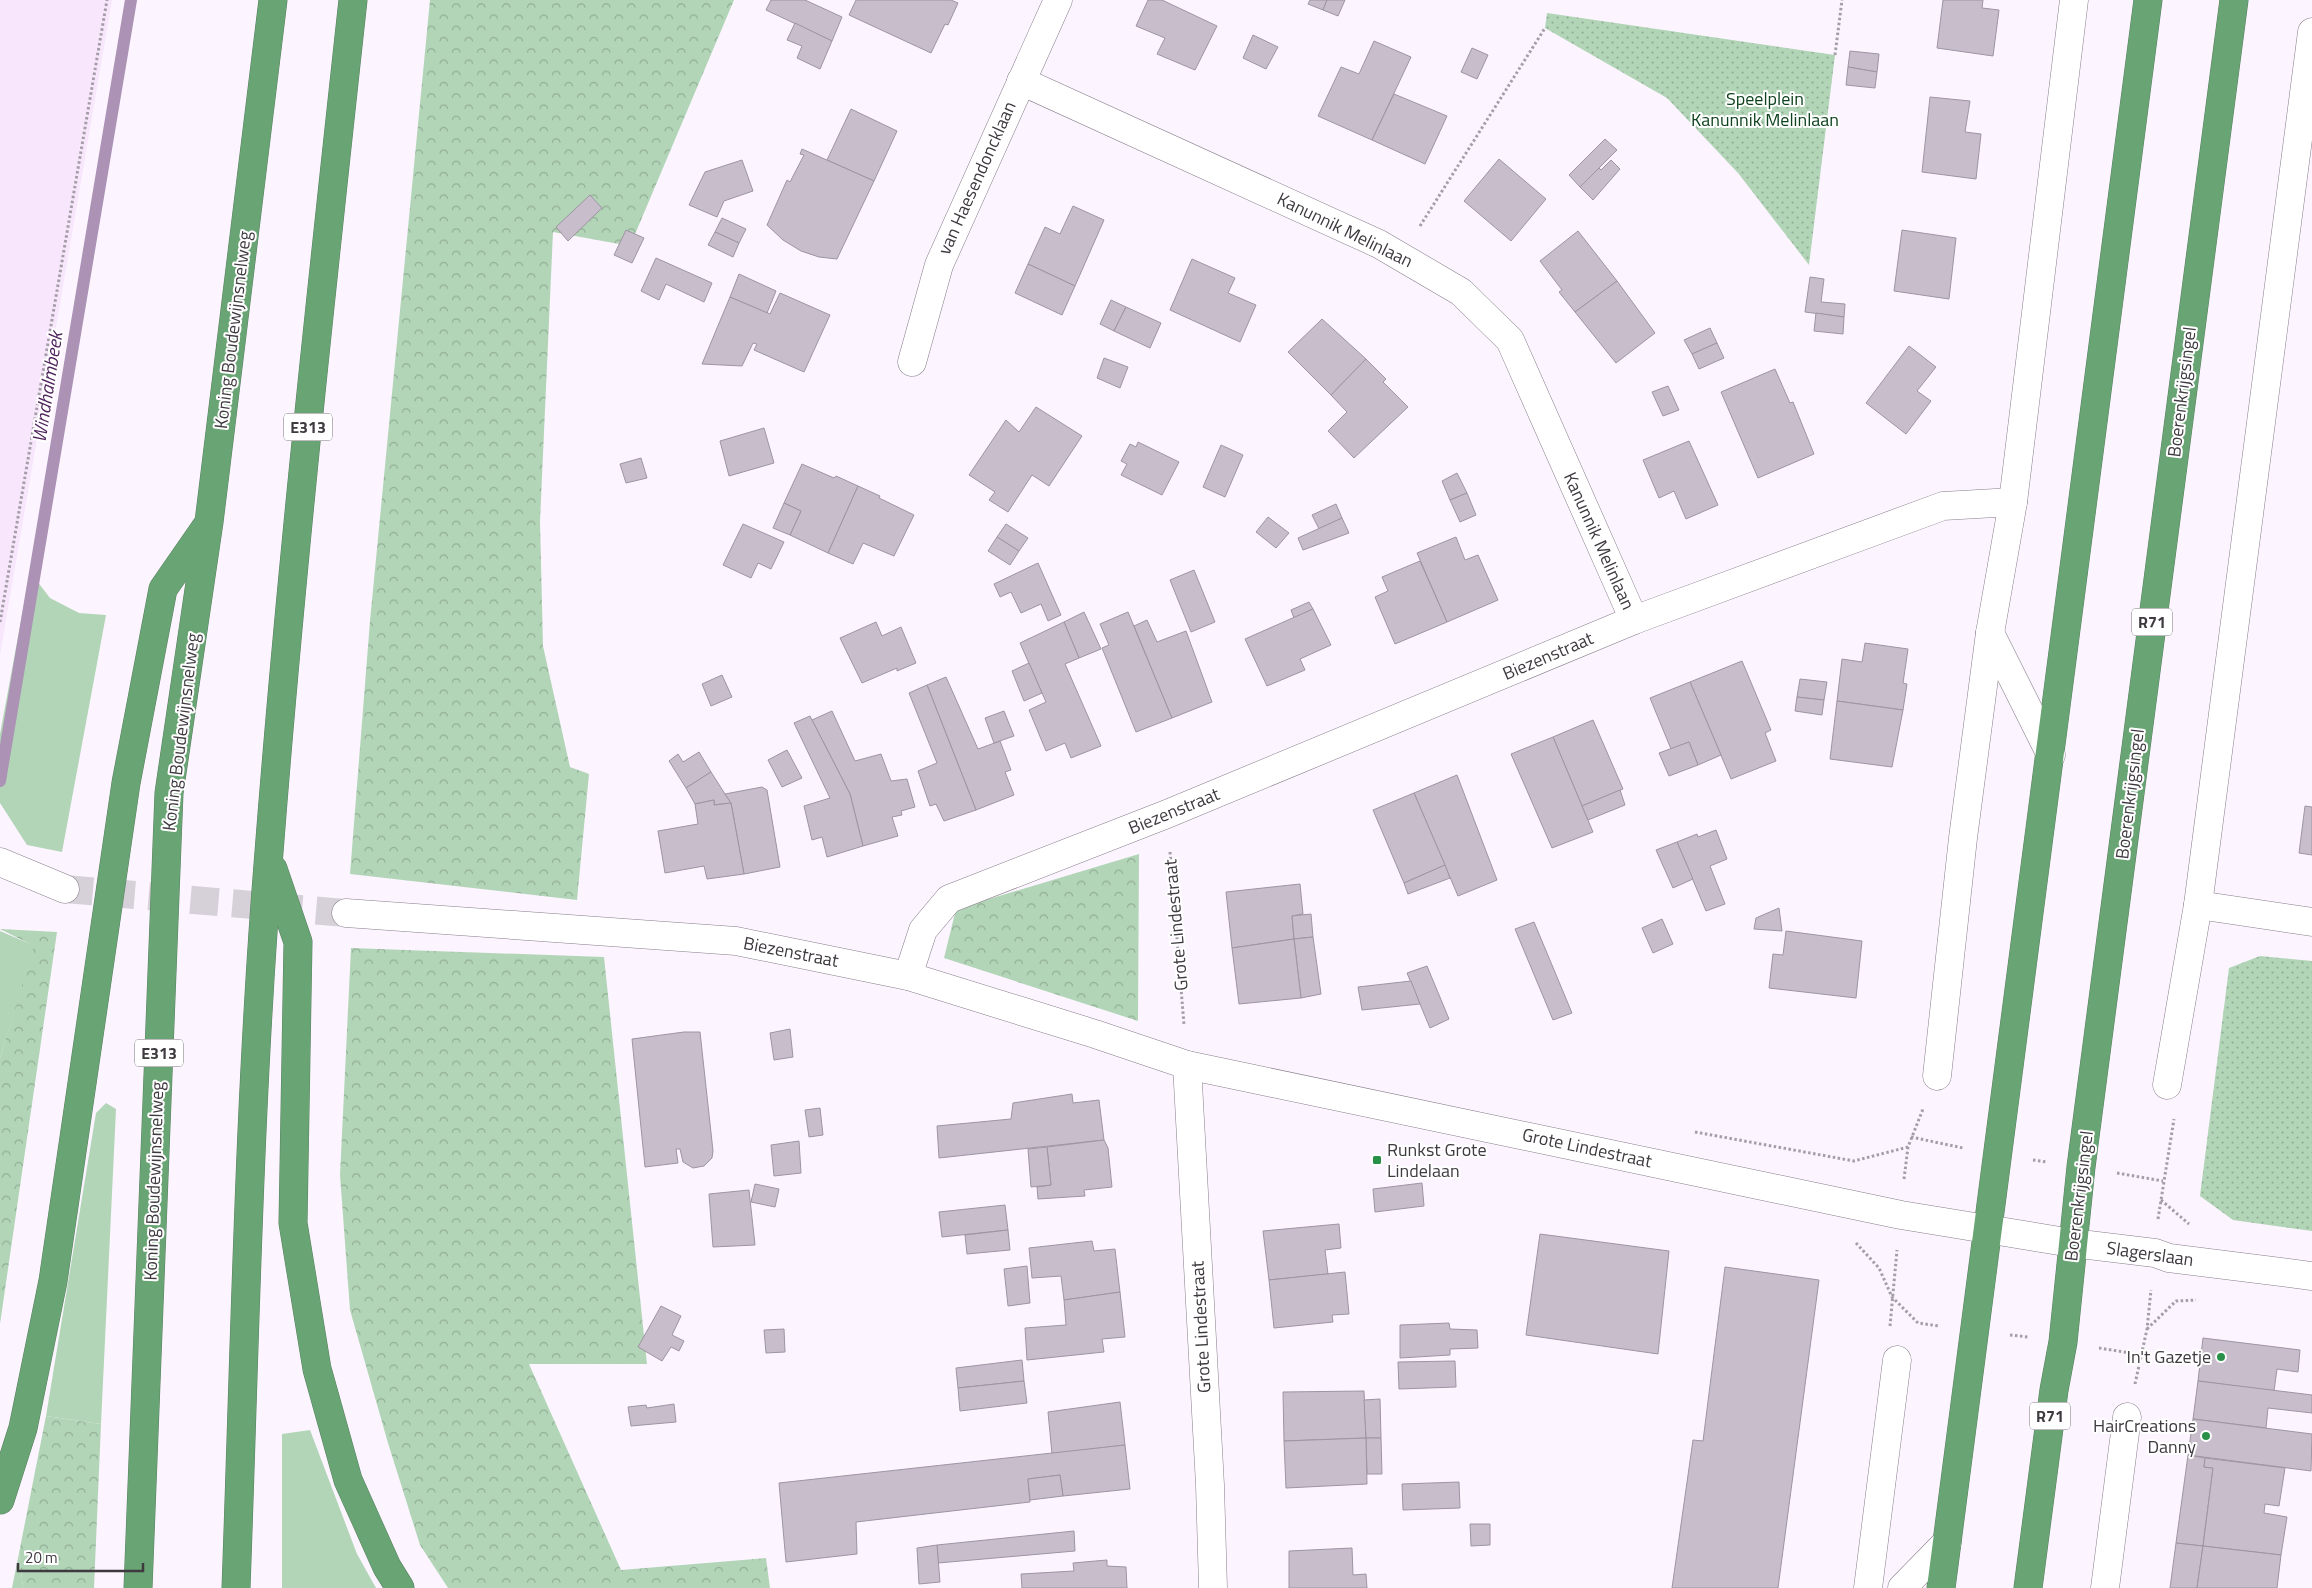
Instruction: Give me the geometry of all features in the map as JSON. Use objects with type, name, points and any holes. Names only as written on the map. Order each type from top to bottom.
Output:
[{"type":"highway","name":"Koning Boudewijnsnelweg","points":[[138,1588],[170,793],[209,522],[273,0]]},
{"type":"highway","name":"E313","points":[[236,1588],[253,1129],[268,855],[313,369],[353,0]]},
{"type":"highway","points":[[1941,1588],[1988,1230],[1996,1154],[2051,755],[2148,0]]},
{"type":"highway","name":"Boerenkrijgsingel","points":[[2028,1588],[2054,1390],[2062,1350],[2081,1167],[2234,0]]},
{"type":"highway","points":[[0,1500],[23,1428],[53,1281],[126,783],[164,589],[209,522]]},
{"type":"highway","points":[[268,855],[298,942],[293,1223],[317,1369],[348,1480],[387,1567],[400,1588]]},
{"type":"street","name":"van Haesendoncklaan","points":[[912,362],[939,265],[1058,0]]},
{"type":"street","points":[[1937,1076],[1963,838],[1990,633],[2013,502],[2074,0]]},
{"type":"street","points":[[2167,1085],[2198,904],[2312,32]]},
{"type":"street","name":"Kanunnik Melinlaan","points":[[1021,82],[1380,244],[1461,292],[1510,340],[1634,620]]},
{"type":"street","name":"Biezenstraat","points":[[346,913],[463,923],[736,941],[908,976],[923,930],[949,899],[1167,814],[1634,620],[1942,506],[2013,502]]},
{"type":"street","points":[[1990,633],[2051,755]]},
{"type":"street","points":[[0,862],[65,889]]},
{"type":"street","points":[[2198,904],[2312,922]]},
{"type":"street","name":"Grote Lindestraat","points":[[908,976],[1095,1034],[1187,1065],[1901,1215],[1988,1230]]},
{"type":"street","name":"Grote Lindestraat","points":[[1187,1065],[1210,1485],[1213,1588]]},
{"type":"street","name":"Slagerslaan","points":[[1988,1230],[2312,1276]]},
{"type":"street","points":[[1868,1588],[1897,1360]]},
{"type":"street","points":[[2104,1588],[2127,1417]]},
{"type":"street","points":[[1902,1588],[1947,1542]]},
{"type":"path","points":[[0,622],[107,0]]},
{"type":"path","points":[[1836,55],[1842,0]]},
{"type":"path","points":[[1401,256],[1545,28]]},
{"type":"path","name":"Grote Lindestraat","points":[[1167,814],[1187,1065]]},
{"type":"path","points":[[1911,1137],[1996,1154],[2163,1181],[2176,1110],[2167,1085]]},
{"type":"shaded area","points":[[0,0],[112,0],[0,655]]},
{"type":"green space","points":[[430,0],[734,0],[630,246],[553,232],[540,521],[543,646],[570,767],[589,774],[577,900],[350,874],[370,621]]},
{"type":"green space","name":"Speelplein Kanunnik Melinlaan","points":[[1547,13],[1835,55],[1809,265],[1738,173],[1667,98],[1545,28]]},
{"type":"green space","points":[[30,572],[50,598],[79,613],[106,615],[62,852],[27,845],[0,803],[0,734]]},
{"type":"green space","points":[[1139,854],[1138,1021],[944,958],[956,909]]},
{"type":"green space","points":[[0,929],[57,932],[0,1324],[0,1058],[34,946]]},
{"type":"green space","points":[[0,931],[35,946],[0,1058]]},
{"type":"green space","points":[[351,948],[604,957],[647,1364],[529,1364],[621,1570],[766,1558],[770,1588],[448,1588],[420,1545],[388,1443],[350,1310],[340,1175]]},
{"type":"green space","points":[[2260,956],[2312,961],[2312,1231],[2233,1220],[2200,1196],[2229,968]]},
{"type":"green space","points":[[106,1103],[116,1109],[101,1424],[46,1416],[96,1113]]},
{"type":"green space","points":[[46,1416],[101,1424],[94,1588],[23,1588],[19,1553]]},
{"type":"green space","points":[[310,1430],[357,1554],[376,1588],[282,1588],[282,1434]]},
{"type":"green space","points":[[19,1553],[23,1588],[12,1588]]},
{"type":"building","points":[[771,0],[805,0],[842,17],[832,41],[766,10]]},
{"type":"building","points":[[856,0],[951,0],[958,3],[948,25],[945,24],[931,53],[849,15]]},
{"type":"building","points":[[1148,0],[1162,0],[1217,26],[1195,70],[1157,54],[1165,38],[1136,26]]},
{"type":"building","points":[[1310,0],[1327,0],[1323,10],[1308,4]]},
{"type":"building","points":[[1327,0],[1345,0],[1338,16],[1323,10]]},
{"type":"building","points":[[1943,0],[1983,0],[1982,8],[1999,10],[1993,56],[1937,48]]},
{"type":"building","points":[[795,23],[832,41],[820,69],[797,58],[802,46],[787,40]]},
{"type":"building","points":[[1253,35],[1278,47],[1266,69],[1243,58]]},
{"type":"building","points":[[1374,41],[1411,57],[1372,140],[1318,116],[1341,67],[1359,74]]},
{"type":"building","points":[[1472,48],[1488,55],[1477,79],[1461,72]]},
{"type":"building","points":[[1850,51],[1879,54],[1877,72],[1848,67]]},
{"type":"building","points":[[1848,67],[1877,72],[1875,88],[1846,85]]},
{"type":"building","points":[[1394,94],[1447,116],[1425,164],[1372,140]]},
{"type":"building","points":[[1930,97],[1970,101],[1965,132],[1981,134],[1976,179],[1922,172]]},
{"type":"building","points":[[851,109],[897,131],[874,181],[827,160]]},
{"type":"building","points":[[1605,139],[1617,150],[1580,187],[1569,175]]},
{"type":"building","points":[[802,149],[874,181],[837,259],[819,257],[801,251],[783,240],[767,225],[787,180],[790,182],[804,155],[800,154]]},
{"type":"building","points":[[1499,159],[1546,199],[1511,241],[1464,201]]},
{"type":"building","points":[[742,160],[753,191],[724,201],[717,217],[689,205],[705,172]]},
{"type":"building","points":[[1611,160],[1620,169],[1593,200],[1580,187],[1599,168],[1601,170]]},
{"type":"building","points":[[590,195],[602,208],[568,241],[556,227]]},
{"type":"building","points":[[1073,206],[1104,220],[1075,286],[1028,264],[1045,227],[1060,234]]},
{"type":"building","points":[[722,218],[746,229],[739,243],[715,232]]},
{"type":"building","points":[[626,230],[644,238],[632,263],[614,255]]},
{"type":"building","points":[[1902,230],[1956,238],[1949,299],[1894,291]]},
{"type":"building","points":[[1578,231],[1617,281],[1575,312],[1559,292],[1562,290],[1540,261]]},
{"type":"building","points":[[715,232],[739,243],[733,257],[708,245]]},
{"type":"building","points":[[656,258],[712,283],[704,302],[666,284],[659,300],[641,291]]},
{"type":"building","points":[[1192,259],[1235,278],[1228,293],[1256,305],[1240,342],[1170,310]]},
{"type":"building","points":[[1028,264],[1075,286],[1062,315],[1015,293]]},
{"type":"building","points":[[739,274],[776,291],[767,313],[730,297]]},
{"type":"building","points":[[1810,277],[1824,279],[1821,302],[1845,304],[1844,317],[1805,312]]},
{"type":"building","points":[[1617,281],[1655,333],[1616,363],[1575,312]]},
{"type":"building","points":[[780,293],[830,315],[804,372],[754,350],[757,344],[753,343],[742,366],[702,364],[730,297],[770,314]]},
{"type":"building","points":[[1111,300],[1126,307],[1114,331],[1100,324]]},
{"type":"building","points":[[1126,307],[1161,323],[1150,348],[1114,331]]},
{"type":"building","points":[[1816,313],[1844,317],[1843,334],[1814,331]]},
{"type":"building","points":[[1322,319],[1366,359],[1331,395],[1288,352]]},
{"type":"building","points":[[1710,328],[1717,343],[1692,354],[1684,340]]},
{"type":"building","points":[[1717,343],[1724,358],[1699,369],[1692,354]]},
{"type":"building","points":[[1909,346],[1936,367],[1917,391],[1931,401],[1906,434],[1866,403]]},
{"type":"building","points":[[1104,358],[1128,367],[1120,388],[1097,378]]},
{"type":"building","points":[[1366,359],[1386,379],[1383,382],[1408,407],[1354,458],[1328,431],[1347,412],[1331,395]]},
{"type":"building","points":[[1775,369],[1790,403],[1793,402],[1814,454],[1758,478],[1721,392]]},
{"type":"building","points":[[1668,386],[1679,410],[1663,416],[1652,392]]},
{"type":"building","points":[[1036,407],[1082,436],[1049,486],[1032,475],[1008,512],[989,500],[995,492],[969,475],[1006,420],[1019,432]]},
{"type":"building","points":[[764,428],[774,463],[729,476],[720,441]]},
{"type":"building","points":[[1689,441],[1718,505],[1686,519],[1674,491],[1659,498],[1643,460]]},
{"type":"building","points":[[1138,442],[1179,462],[1162,495],[1121,475],[1127,464],[1121,461],[1130,444],[1136,447]]},
{"type":"building","points":[[1221,445],[1243,455],[1225,497],[1203,487]]},
{"type":"building","points":[[641,458],[647,478],[626,483],[620,464]]},
{"type":"building","points":[[802,464],[858,486],[828,553],[790,535],[801,511],[784,503]]},
{"type":"building","points":[[1457,473],[1467,493],[1450,500],[1442,481]]},
{"type":"building","points":[[858,486],[914,515],[894,556],[863,543],[853,564],[828,553]]},
{"type":"building","points":[[1467,493],[1476,515],[1460,522],[1450,500]]},
{"type":"building","points":[[784,503],[801,511],[790,535],[773,528]]},
{"type":"building","points":[[1336,504],[1342,518],[1319,529],[1312,515]]},
{"type":"building","points":[[1268,517],[1289,533],[1276,548],[1256,532]]},
{"type":"building","points":[[1342,518],[1349,533],[1303,550],[1298,538]]},
{"type":"building","points":[[743,524],[784,542],[771,569],[758,563],[751,578],[723,565]]},
{"type":"building","points":[[1006,524],[1028,538],[1019,551],[997,537]]},
{"type":"building","points":[[997,537],[1019,551],[1010,565],[988,551]]},
{"type":"building","points":[[1456,537],[1465,560],[1478,555],[1498,600],[1447,622],[1417,553]]},
{"type":"building","points":[[1420,561],[1447,622],[1395,644],[1375,597],[1388,591],[1382,577]]},
{"type":"building","points":[[1038,563],[1061,615],[1048,621],[1041,604],[1021,613],[1011,592],[1000,597],[994,584]]},
{"type":"building","points":[[1194,570],[1215,622],[1191,632],[1170,580]]},
{"type":"building","points":[[1309,602],[1313,609],[1294,618],[1291,610]]},
{"type":"building","points":[[1313,609],[1331,645],[1300,659],[1305,670],[1267,686],[1245,639]]},
{"type":"building","points":[[1084,612],[1101,649],[1079,658],[1064,622]]},
{"type":"building","points":[[1128,612],[1172,718],[1136,732],[1102,648],[1109,645],[1100,624]]},
{"type":"building","points":[[1147,620],[1157,642],[1186,631],[1212,702],[1172,718],[1134,626]]},
{"type":"building","points":[[876,622],[882,636],[901,627],[916,663],[897,671],[897,668],[862,683],[840,638]]},
{"type":"building","points":[[1064,622],[1079,658],[1065,664],[1101,746],[1071,758],[1065,743],[1046,751],[1029,710],[1046,702],[1020,643]]},
{"type":"building","points":[[1865,643],[1908,649],[1903,683],[1907,684],[1903,710],[1837,701],[1842,659],[1862,662]]},
{"type":"building","points":[[1742,661],[1771,730],[1765,733],[1776,761],[1731,779],[1690,682]]},
{"type":"building","points":[[1029,663],[1042,693],[1024,701],[1012,671]]},
{"type":"building","points":[[722,675],[732,697],[711,706],[702,684]]},
{"type":"building","points":[[946,677],[978,749],[1000,741],[1011,770],[1005,772],[1014,795],[976,810],[927,685]]},
{"type":"building","points":[[1800,679],[1827,682],[1824,700],[1797,697]]},
{"type":"building","points":[[1690,682],[1721,755],[1698,765],[1689,742],[1671,749],[1650,698]]},
{"type":"building","points":[[927,685],[976,810],[944,821],[936,804],[930,806],[918,771],[937,763],[909,693]]},
{"type":"building","points":[[1797,697],[1824,700],[1822,715],[1795,711]]},
{"type":"building","points":[[1837,701],[1903,710],[1892,767],[1830,759]]},
{"type":"building","points":[[832,711],[855,761],[881,754],[891,781],[907,779],[915,807],[901,811],[902,815],[892,817],[898,836],[863,846],[850,794],[812,720]]},
{"type":"building","points":[[1004,711],[1014,736],[994,743],[985,718]]},
{"type":"building","points":[[810,716],[850,794],[863,846],[827,857],[822,837],[812,840],[804,806],[830,798],[794,723]]},
{"type":"building","points":[[1593,720],[1623,789],[1582,806],[1553,737]]},
{"type":"building","points":[[1553,737],[1593,832],[1552,848],[1511,754]]},
{"type":"building","points":[[1689,742],[1698,765],[1669,776],[1659,753]]},
{"type":"building","points":[[787,750],[802,778],[782,787],[768,760]]},
{"type":"building","points":[[699,752],[711,772],[686,788],[669,761],[678,754],[683,762]]},
{"type":"building","points":[[711,772],[731,803],[714,805],[714,800],[695,804],[686,788]]},
{"type":"building","points":[[1457,775],[1497,880],[1458,896],[1414,793]]},
{"type":"building","points":[[762,787],[767,790],[780,867],[744,874],[731,803],[725,794]]},
{"type":"building","points":[[1620,790],[1625,805],[1588,820],[1582,806]]},
{"type":"building","points":[[1414,793],[1445,865],[1404,883],[1373,810]]},
{"type":"building","points":[[714,800],[714,805],[731,803],[744,874],[707,879],[704,866],[665,873],[658,831],[698,824],[695,804]]},
{"type":"building","points":[[2305,806],[2312,807],[2312,855],[2299,853]]},
{"type":"building","points":[[1716,830],[1727,859],[1710,866],[1725,904],[1706,911],[1677,842],[1697,834],[1698,837]]},
{"type":"building","points":[[1677,842],[1693,879],[1673,888],[1656,850]]},
{"type":"building","points":[[1445,865],[1450,878],[1408,894],[1404,883]]},
{"type":"building","points":[[1300,884],[1303,914],[1292,916],[1294,939],[1232,948],[1226,892]]},
{"type":"building","points":[[1779,908],[1782,931],[1754,929],[1756,918]]},
{"type":"building","points":[[1311,914],[1313,937],[1294,939],[1292,916]]},
{"type":"building","points":[[1662,919],[1673,944],[1653,953],[1642,928]]},
{"type":"building","points":[[1534,922],[1572,1013],[1553,1020],[1515,929]]},
{"type":"building","points":[[1786,931],[1862,941],[1856,998],[1769,988],[1773,954],[1783,955]]},
{"type":"building","points":[[1313,937],[1321,994],[1301,998],[1294,939]]},
{"type":"building","points":[[1294,939],[1301,998],[1239,1004],[1232,948]]},
{"type":"building","points":[[1427,966],[1449,1019],[1430,1028],[1407,973]]},
{"type":"building","points":[[1411,981],[1420,1004],[1362,1010],[1358,987]]},
{"type":"building","points":[[790,1029],[793,1057],[774,1060],[770,1033]]},
{"type":"building","points":[[684,1032],[700,1032],[713,1151],[712,1158],[704,1166],[693,1168],[683,1162],[680,1149],[676,1149],[678,1163],[645,1167],[632,1039]]},
{"type":"building","points":[[1072,1094],[1073,1103],[1099,1100],[1104,1140],[939,1158],[937,1126],[1011,1119],[1013,1103]]},
{"type":"building","points":[[820,1108],[823,1135],[809,1137],[805,1110]]},
{"type":"building","points":[[1104,1140],[1108,1148],[1112,1187],[1084,1190],[1085,1196],[1038,1199],[1037,1187],[1051,1185],[1047,1147]]},
{"type":"building","points":[[799,1141],[801,1173],[774,1176],[771,1145]]},
{"type":"building","points":[[1047,1147],[1051,1185],[1031,1187],[1028,1149]]},
{"type":"building","points":[[1422,1183],[1424,1206],[1375,1212],[1373,1189]]},
{"type":"building","points":[[755,1184],[779,1189],[775,1207],[751,1202]]},
{"type":"building","points":[[749,1190],[755,1245],[713,1247],[709,1194]]},
{"type":"building","points":[[1005,1205],[1008,1230],[942,1237],[939,1212]]},
{"type":"building","points":[[1339,1224],[1341,1248],[1325,1250],[1328,1274],[1269,1280],[1263,1231]]},
{"type":"building","points":[[1008,1230],[1010,1250],[967,1254],[965,1235]]},
{"type":"building","points":[[1540,1234],[1669,1251],[1658,1354],[1526,1335]]},
{"type":"building","points":[[1092,1241],[1094,1251],[1115,1249],[1120,1292],[1064,1300],[1061,1276],[1032,1278],[1029,1248]]},
{"type":"building","points":[[1027,1266],[1030,1303],[1008,1306],[1004,1269]]},
{"type":"building","points":[[1725,1267],[1819,1280],[1778,1588],[1672,1588],[1693,1440],[1703,1441]]},
{"type":"building","points":[[1345,1272],[1349,1314],[1332,1315],[1333,1322],[1274,1328],[1269,1280]]},
{"type":"building","points":[[1120,1292],[1125,1337],[1102,1339],[1104,1352],[1027,1360],[1025,1328],[1066,1325],[1064,1300]]},
{"type":"building","points":[[661,1306],[681,1316],[672,1335],[684,1341],[679,1351],[671,1347],[662,1361],[638,1347]]},
{"type":"building","points":[[1449,1323],[1450,1329],[1477,1330],[1478,1348],[1450,1349],[1450,1355],[1400,1358],[1400,1325]]},
{"type":"building","points":[[784,1329],[785,1352],[766,1353],[764,1330]]},
{"type":"building","points":[[2203,1338],[2300,1350],[2298,1372],[2277,1369],[2274,1391],[2198,1381]]},
{"type":"building","points":[[1022,1360],[1024,1381],[958,1388],[956,1368]]},
{"type":"building","points":[[1455,1361],[1456,1387],[1399,1389],[1398,1362]]},
{"type":"building","points":[[1024,1381],[1027,1403],[960,1411],[958,1388]]},
{"type":"building","points":[[2198,1381],[2312,1395],[2312,1413],[2268,1408],[2266,1428],[2193,1419]]},
{"type":"building","points":[[1364,1391],[1366,1438],[1284,1441],[1283,1392]]},
{"type":"building","points":[[1380,1399],[1381,1438],[1366,1438],[1364,1400]]},
{"type":"building","points":[[1120,1402],[1125,1445],[1052,1454],[1048,1412]]},
{"type":"building","points":[[674,1404],[676,1422],[631,1426],[628,1407],[646,1405],[647,1408]]},
{"type":"building","points":[[2193,1419],[2312,1434],[2311,1471],[2188,1455]]},
{"type":"building","points":[[1366,1438],[1381,1438],[1382,1474],[1367,1474]]},
{"type":"building","points":[[1366,1438],[1367,1484],[1286,1488],[1284,1441]]},
{"type":"building","points":[[1125,1445],[1130,1489],[1063,1496],[1060,1475],[1028,1479],[1030,1502],[856,1522],[857,1554],[786,1562],[779,1483]]},
{"type":"building","points":[[2188,1455],[2205,1458],[2204,1467],[2213,1468],[2203,1546],[2176,1543]]},
{"type":"building","points":[[2205,1458],[2285,1468],[2279,1506],[2265,1504],[2264,1513],[2287,1517],[2281,1555],[2203,1546],[2213,1468],[2204,1467]]},
{"type":"building","points":[[1060,1475],[1063,1496],[1030,1500],[1028,1479]]},
{"type":"building","points":[[1459,1482],[1460,1508],[1403,1510],[1402,1484]]},
{"type":"building","points":[[1470,1524],[1490,1524],[1490,1545],[1471,1546]]},
{"type":"building","points":[[1074,1531],[1075,1551],[938,1563],[937,1545]]},
{"type":"building","points":[[2176,1543],[2203,1546],[2197,1588],[2170,1588]]},
{"type":"building","points":[[937,1545],[940,1582],[919,1584],[917,1548]]},
{"type":"building","points":[[2203,1546],[2281,1555],[2277,1588],[2197,1588]]},
{"type":"building","points":[[1352,1548],[1353,1575],[1366,1574],[1367,1588],[1289,1588],[1289,1551]]},
{"type":"building","points":[[1107,1560],[1107,1566],[1126,1567],[1127,1588],[1022,1588],[1021,1574],[1074,1571],[1073,1563]]},
{"type":"waterway","name":"Windhalmbeek","points":[[0,781],[131,0]]},
{"type":"tunnel","points":[[65,889],[346,913]]},
{"type":"place","name":"Runkst Grote Lindelaan","points":[[1377,1160]]},
{"type":"place","name":"In't Gazetje","points":[[2221,1357]]},
{"type":"place","name":"HairCreations Danny","points":[[2206,1436]]}]
